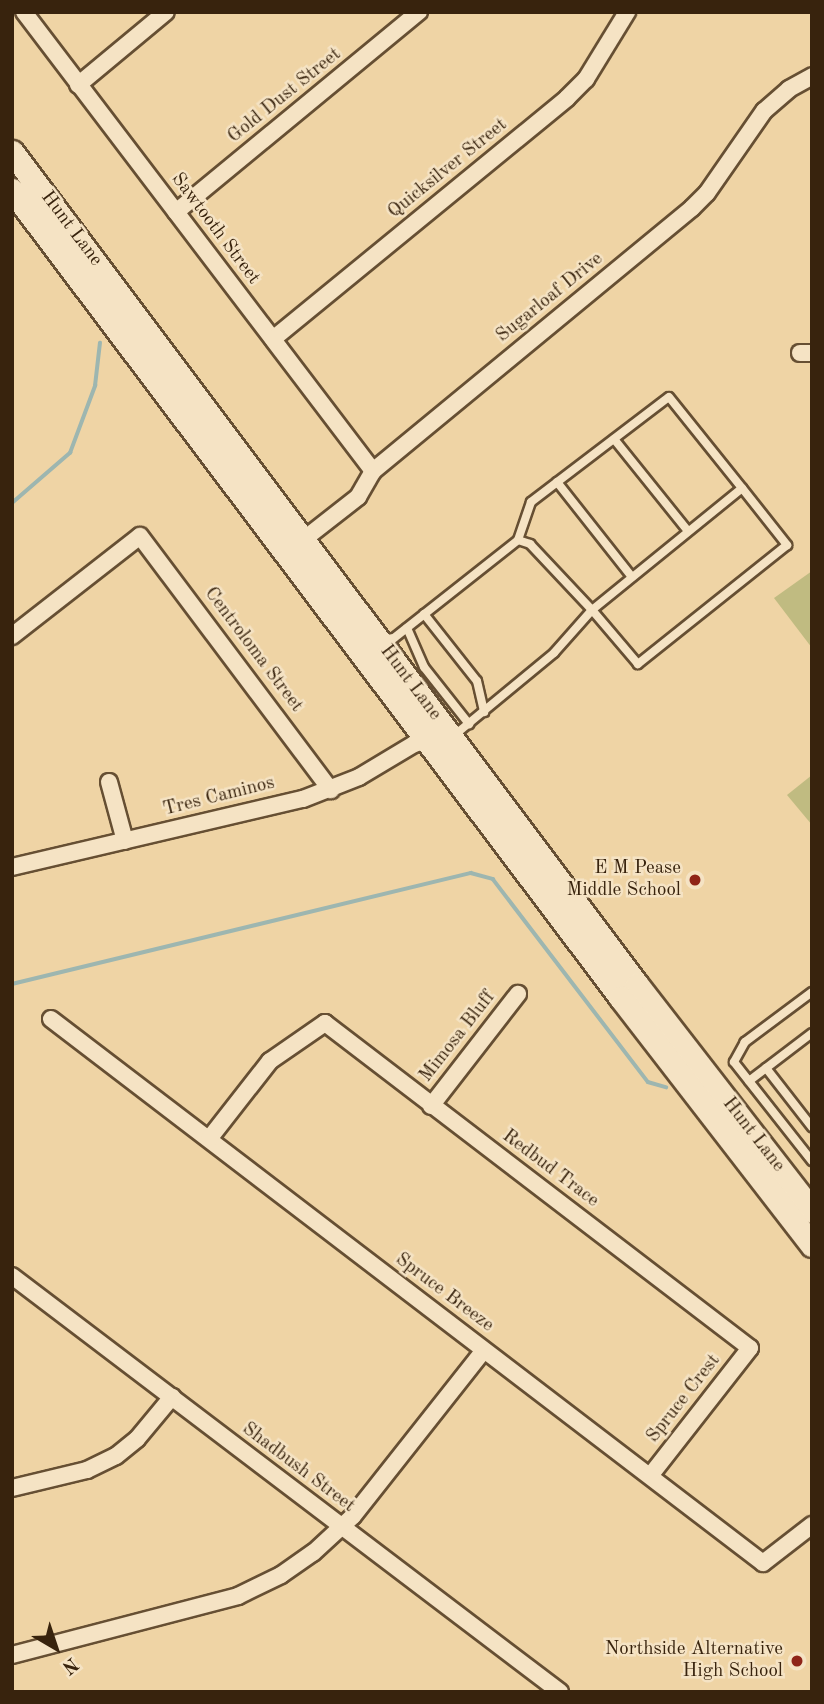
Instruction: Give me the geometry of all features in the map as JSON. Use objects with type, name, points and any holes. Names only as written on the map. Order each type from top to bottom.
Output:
[{"type":"main road","name":"Hunt Lane","points":[[12,152],[140,319],[378,640],[460,731],[629,991],[812,1245]]},
{"type":"main road","name":"Hunt Lane","points":[[12,190],[426,741],[812,1211]]},
{"type":"main road","points":[[106,313],[122,309],[140,319]]},
{"type":"main road","points":[[340,625],[356,635],[378,640]]},
{"type":"main road","points":[[426,741],[460,731]]},
{"type":"street","name":"Sawtooth Street","points":[[24,12],[373,471]]},
{"type":"street","points":[[78,85],[166,12]]},
{"type":"street","name":"Gold Dust Street","points":[[176,212],[419,12]]},
{"type":"street","name":"Quicksilver Street","points":[[272,339],[567,99],[586,79],[627,12]]},
{"type":"street","name":"Sugarloaf Drive","points":[[303,540],[358,497],[373,471],[692,208],[707,193],[764,111],[789,89],[812,76]]},
{"type":"street","name":"Centroloma Street","points":[[12,636],[141,536],[331,790]]},
{"type":"street","name":"Tres Caminos","points":[[12,867],[331,790],[374,769],[414,744],[426,741]]},
{"type":"street","points":[[109,782],[125,841]]},
{"type":"street","name":"Mimosa Bluff","points":[[431,1106],[518,994]]},
{"type":"street","name":"Spruce Breeze","points":[[51,1019],[763,1563],[812,1525]]},
{"type":"street","name":"Redbud Trace","points":[[209,1139],[270,1061],[325,1023],[750,1348]]},
{"type":"street","name":"Shadbush Street","points":[[12,1276],[559,1692]]},
{"type":"street","name":"Spruce Crest","points":[[650,1476],[750,1348]]},
{"type":"street","points":[[12,1655],[237,1596],[281,1575],[313,1553],[342,1527],[484,1350]]},
{"type":"street","points":[[12,1489],[87,1469],[116,1456],[137,1439],[172,1397]]},
{"type":"lane","points":[[378,640],[394,638],[518,540],[531,502],[669,397],[787,545],[638,664],[530,544],[518,540]]},
{"type":"lane","points":[[614,439],[688,531]]},
{"type":"lane","points":[[557,482],[632,577]]},
{"type":"lane","points":[[407,628],[424,667],[460,731],[554,653],[592,610],[741,488]]},
{"type":"lane","points":[[424,614],[477,681],[484,712]]},
{"type":"lane","points":[[812,992],[745,1042],[734,1062],[812,1161]]},
{"type":"lane","points":[[749,1081],[812,1033]]},
{"type":"lane","points":[[766,1068],[812,1127]]},
{"type":"shaded area","points":[[812,571],[812,648],[774,598]]},
{"type":"shaded area","points":[[812,775],[812,825],[787,795]]},
{"type":"waterway","points":[[12,503],[70,453],[95,386],[100,343]]},
{"type":"waterway","points":[[12,984],[471,873],[493,879],[648,1082],[666,1087]]},
{"type":"place","name":"E M Pease Middle School","points":[[695,880]]},
{"type":"place","name":"Northside Alternative High School","points":[[797,1661]]}]
